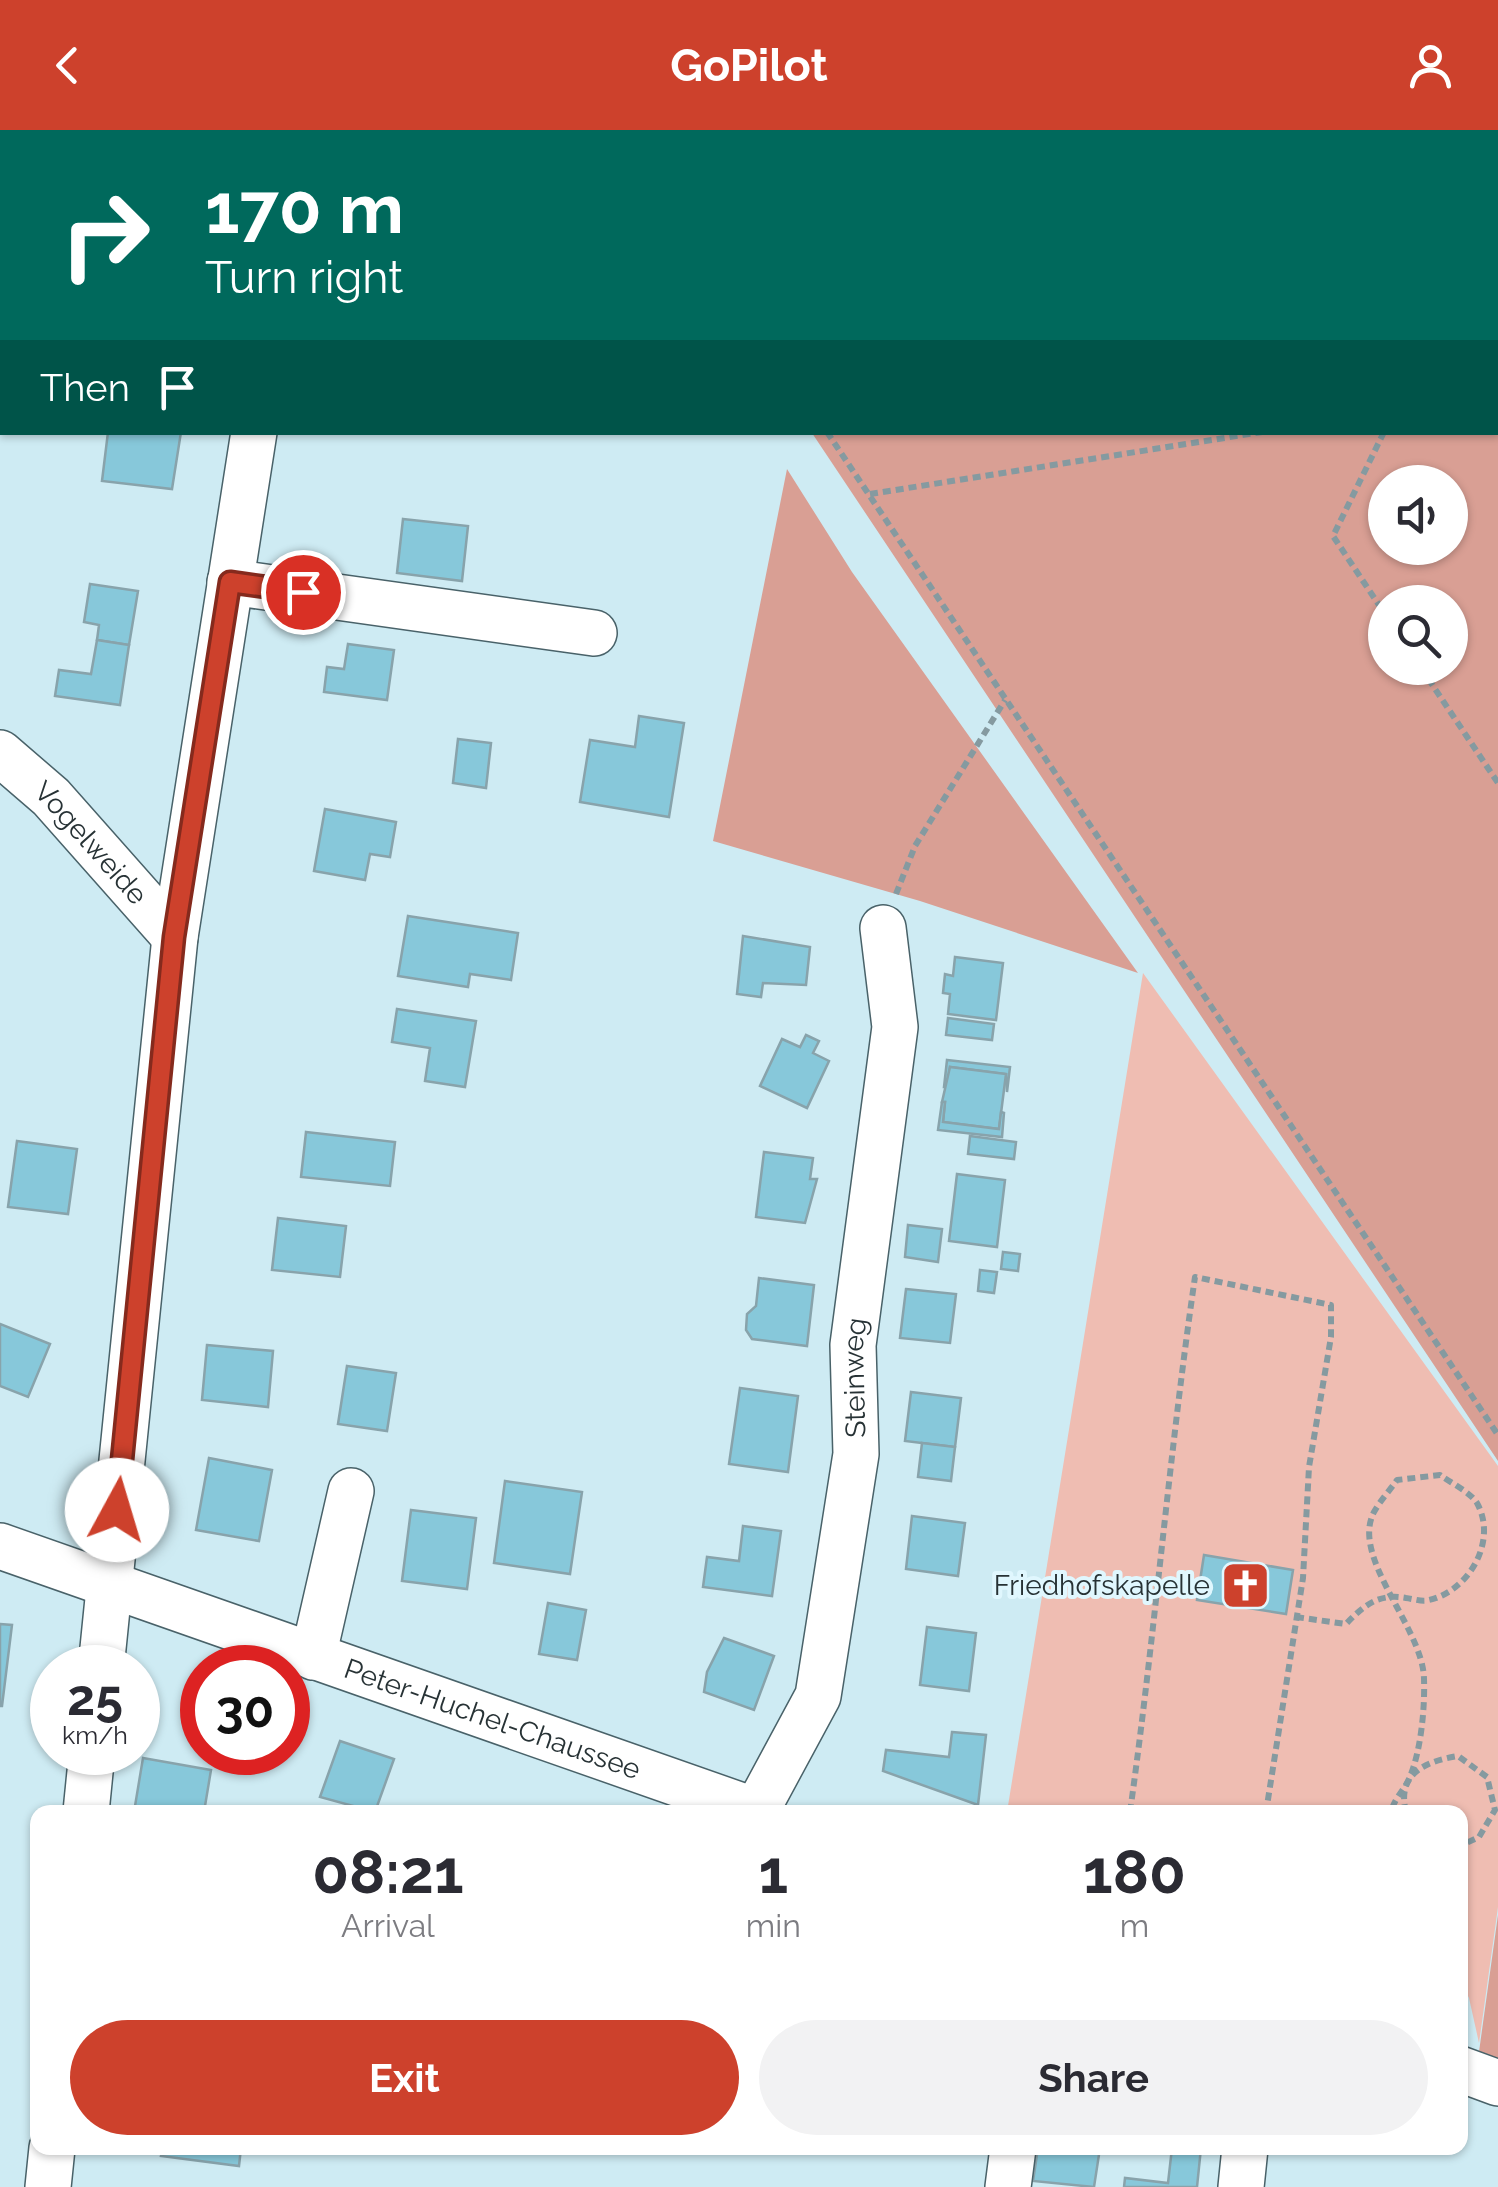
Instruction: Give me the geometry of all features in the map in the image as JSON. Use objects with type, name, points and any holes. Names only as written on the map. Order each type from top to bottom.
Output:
[{"type":"street","points":[[103,1645],[174,937],[254,435]]},
{"type":"street","points":[[230,582],[594,633]]},
{"type":"street","name":"Vogelweide","points":[[0,753],[50,797],[174,937]]},
{"type":"street","name":"Steinweg","points":[[736,1805],[818,1696],[856,1454],[853,1346],[896,1027],[883,928]]},
{"type":"street","points":[[313,1657],[351,1491]]},
{"type":"street","name":"Peter-Huchel-Chaussee","points":[[0,1546],[726,1805]]},
{"type":"street","points":[[87,1805],[90,1775]]},
{"type":"street","points":[[1468,2071],[1498,2083]]},
{"type":"street","points":[[48,2187],[51,2155]]},
{"type":"street","points":[[1008,2187],[1011,2155]]},
{"type":"street","points":[[1240,2187],[1244,2155]]},
{"type":"path","points":[[829,435],[1498,1434]]},
{"type":"path","points":[[870,494],[1243,435]]},
{"type":"path","points":[[1368,588],[1333,536],[1383,435]]},
{"type":"path","points":[[1432,685],[1498,782]]},
{"type":"path","points":[[883,928],[915,846],[1004,700]]},
{"type":"path","points":[[1131,1805],[1150,1664],[1170,1453],[1195,1277],[1331,1306],[1331,1337],[1309,1467],[1296,1617],[1267,1805]]},
{"type":"path","points":[[1296,1617],[1346,1624],[1365,1603],[1392,1595],[1426,1602],[1452,1591],[1477,1565],[1487,1533],[1476,1502],[1440,1475],[1397,1480],[1372,1514],[1371,1549],[1392,1595],[1406,1619],[1424,1679],[1407,1805]]},
{"type":"path","points":[[1393,1805],[1395,1796],[1426,1761],[1458,1756],[1487,1777],[1494,1810],[1478,1837],[1468,1842]]},
{"type":"shaded area","points":[[813,435],[1498,435],[1498,1461]]},
{"type":"shaded area","points":[[787,469],[852,572],[1138,973],[920,901],[713,841]]},
{"type":"shaded area","points":[[1143,973],[1498,1466],[1498,1907],[1479,2043],[1468,1996],[1468,1805],[1008,1805]]},
{"type":"shaded area","points":[[1498,1915],[1498,2066],[1478,2059]]},
{"type":"building","points":[[108,435],[181,435],[172,489],[102,481]]},
{"type":"building","points":[[403,519],[468,526],[462,581],[397,573]]},
{"type":"building","points":[[90,584],[138,591],[129,645],[97,640],[99,625],[84,622]]},
{"type":"building","points":[[97,640],[129,645],[120,705],[55,696],[59,670],[91,674]]},
{"type":"building","points":[[348,644],[394,650],[387,700],[324,692],[327,667],[344,669]]},
{"type":"building","points":[[639,716],[684,723],[669,817],[580,802],[590,740],[635,747]]},
{"type":"building","points":[[458,739],[491,743],[486,788],[453,783]]},
{"type":"building","points":[[325,809],[396,822],[390,857],[370,854],[365,880],[314,871]]},
{"type":"building","points":[[408,916],[518,933],[511,980],[470,974],[468,987],[398,976]]},
{"type":"building","points":[[743,936],[810,947],[806,985],[763,983],[761,997],[737,994]]},
{"type":"building","points":[[955,957],[1003,963],[996,1020],[948,1014],[950,994],[943,993],[945,974],[953,976]]},
{"type":"building","points":[[397,1009],[476,1021],[465,1087],[425,1081],[430,1048],[392,1042]]},
{"type":"building","points":[[948,1018],[994,1024],[992,1040],[946,1035]]},
{"type":"building","points":[[806,1035],[819,1041],[813,1053],[829,1061],[807,1108],[760,1086],[782,1039],[800,1047]]},
{"type":"building","points":[[947,1060],[1010,1067],[1007,1092],[1006,1074],[950,1067],[948,1087],[944,1087]]},
{"type":"building","points":[[950,1067],[1006,1074],[999,1129],[943,1122],[942,1102]]},
{"type":"building","points":[[942,1102],[943,1122],[999,1129],[1001,1112],[1004,1113],[1002,1137],[938,1130]]},
{"type":"building","points":[[306,1132],[395,1142],[390,1186],[301,1177]]},
{"type":"building","points":[[970,1136],[1016,1142],[1014,1159],[968,1154]]},
{"type":"building","points":[[17,1141],[77,1149],[68,1214],[8,1207]]},
{"type":"building","points":[[764,1152],[813,1158],[810,1179],[817,1179],[805,1223],[756,1217]]},
{"type":"building","points":[[957,1174],[1005,1180],[997,1247],[949,1241]]},
{"type":"building","points":[[278,1218],[346,1226],[340,1277],[272,1270]]},
{"type":"building","points":[[908,1225],[942,1229],[938,1262],[905,1257]]},
{"type":"building","points":[[1003,1252],[1020,1254],[1018,1271],[1001,1269]]},
{"type":"building","points":[[980,1270],[997,1272],[994,1293],[978,1291]]},
{"type":"building","points":[[759,1278],[814,1285],[807,1346],[752,1339],[746,1330],[747,1314],[756,1306]]},
{"type":"building","points":[[906,1289],[956,1294],[950,1343],[900,1338]]},
{"type":"building","points":[[0,1324],[50,1344],[28,1397],[0,1386]]},
{"type":"building","points":[[207,1345],[273,1351],[268,1407],[202,1400]]},
{"type":"building","points":[[347,1366],[396,1373],[387,1431],[338,1424]]},
{"type":"building","points":[[740,1388],[798,1396],[788,1472],[729,1464]]},
{"type":"building","points":[[911,1392],[961,1398],[955,1447],[905,1441]]},
{"type":"building","points":[[922,1443],[955,1447],[951,1481],[918,1477]]},
{"type":"building","points":[[209,1458],[272,1470],[259,1541],[196,1530]]},
{"type":"building","points":[[505,1481],[582,1492],[570,1574],[494,1563]]},
{"type":"building","points":[[411,1510],[476,1518],[467,1589],[402,1581]]},
{"type":"building","points":[[912,1516],[965,1523],[958,1576],[906,1569]]},
{"type":"building","points":[[743,1526],[781,1531],[772,1596],[703,1587],[707,1557],[739,1561]]},
{"type":"building","name":"Friedhofskapelle","points":[[1204,1555],[1293,1570],[1286,1614],[1197,1600]]},
{"type":"building","points":[[548,1603],[586,1610],[577,1660],[539,1654]]},
{"type":"building","points":[[0,1624],[12,1625],[2,1706],[0,1706]]},
{"type":"building","points":[[927,1627],[976,1633],[969,1691],[920,1685]]},
{"type":"building","points":[[724,1638],[774,1656],[754,1710],[704,1692],[707,1672]]},
{"type":"building","points":[[952,1732],[986,1735],[978,1805],[883,1771],[886,1750],[949,1757]]},
{"type":"building","points":[[340,1741],[394,1759],[378,1805],[349,1805],[320,1797]]},
{"type":"building","points":[[160,1761],[180,1765],[180,1775],[210,1775],[205,1805],[135,1805],[140,1775],[160,1775]]},
{"type":"building","points":[[161,2155],[240,2155],[239,2166]]},
{"type":"building","points":[[1037,2155],[1099,2155],[1094,2187],[1033,2181]]},
{"type":"building","points":[[1171,2155],[1200,2155],[1197,2187],[1124,2187],[1125,2178],[1168,2183]]},
{"type":"place","name":"Friedhofskapelle","points":[[1245,1585]]},
{"type":"route","points":[[117,1510],[174,937],[230,582],[303,592]]}]
